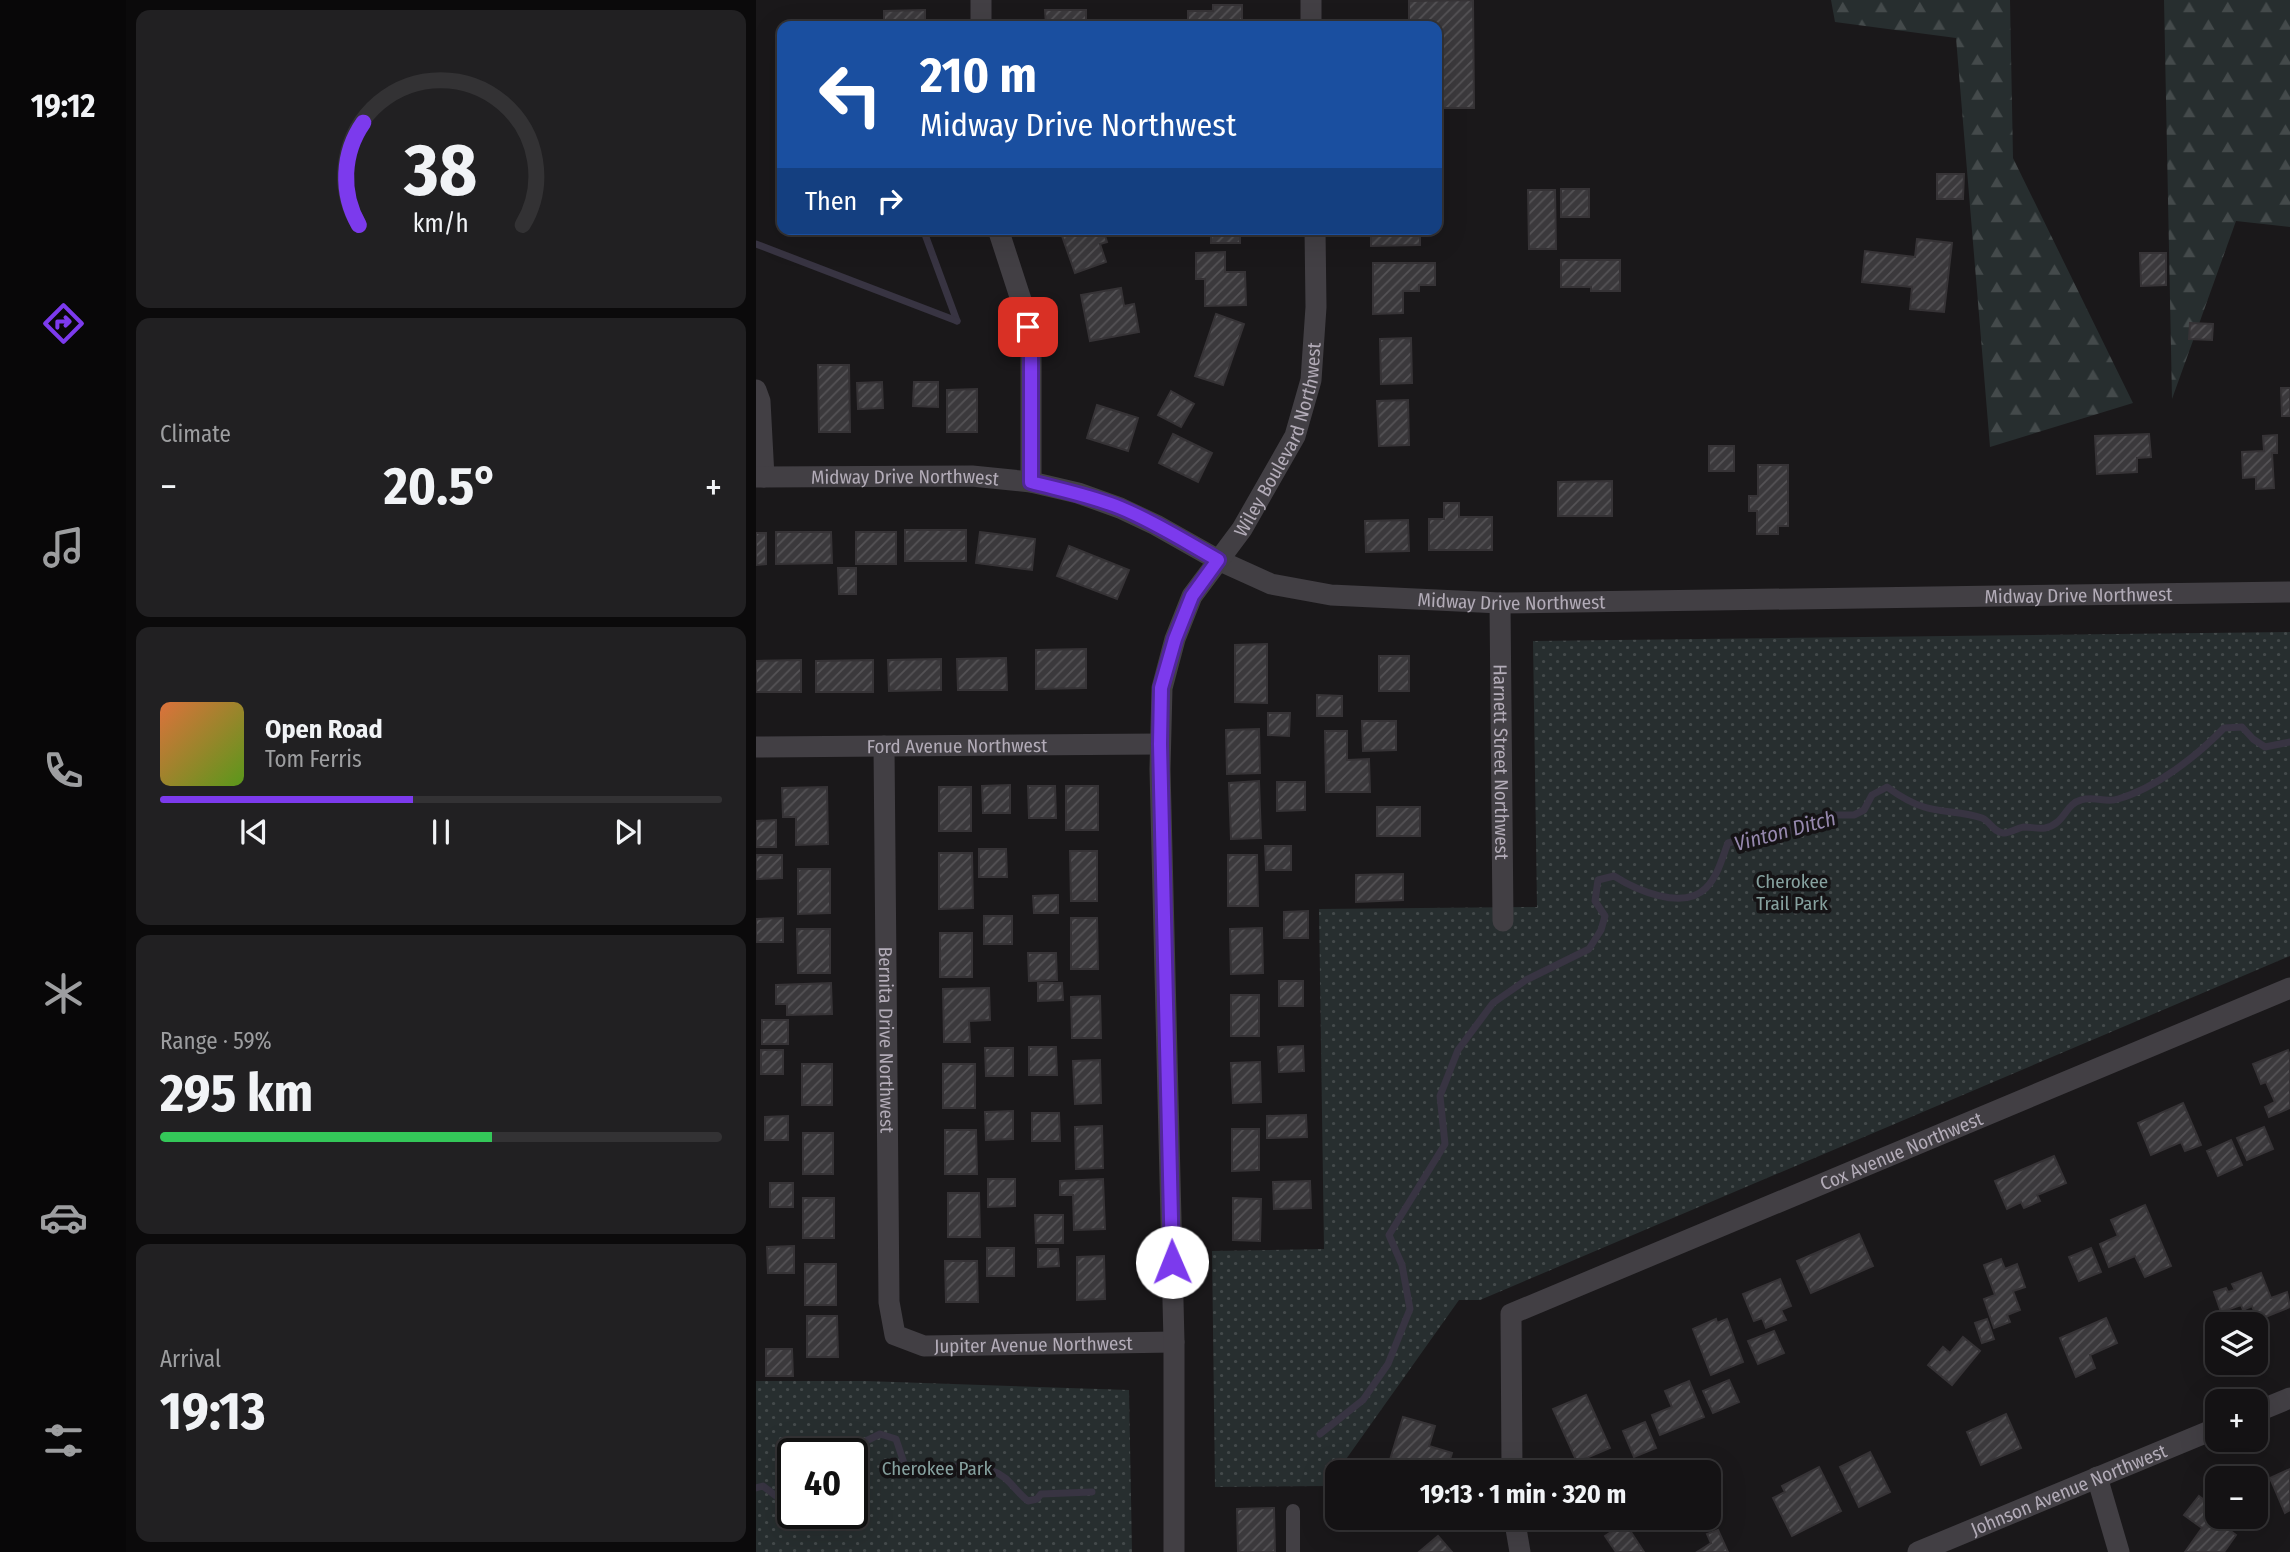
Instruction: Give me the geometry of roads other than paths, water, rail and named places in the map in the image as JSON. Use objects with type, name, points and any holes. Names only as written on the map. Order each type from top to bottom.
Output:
[{"type":"street","points":[[981,0],[981,21]]},
{"type":"street","points":[[1311,0],[1311,21]]},
{"type":"street","points":[[1000,235],[1024,309],[1031,346],[1031,482]]},
{"type":"street","name":"Wiley Boulevard Northwest","points":[[1174,1552],[1174,1342],[1160,744],[1161,688],[1175,639],[1192,596],[1242,529],[1295,436],[1311,380],[1316,307],[1314,235]]},
{"type":"street","points":[[756,390],[760,401],[760,477]]},
{"type":"street","name":"Midway Drive Northwest","points":[[760,477],[972,476],[1031,482],[1078,493],[1120,508],[1218,560],[1271,584],[1331,595],[1500,603],[2290,592]]},
{"type":"street","name":"Harnett Street Northwest","points":[[1500,603],[1503,921]]},
{"type":"street","name":"Ford Avenue Northwest","points":[[756,747],[1160,744]]},
{"type":"street","name":"Bernita Drive Northwest","points":[[884,746],[889,1302],[895,1335]]},
{"type":"street","name":"Cox Avenue Northwest","points":[[1512,1460],[1511,1314],[2290,988]]},
{"type":"street","name":"Jupiter Avenue Northwest","points":[[895,1335],[924,1346],[1174,1342]]},
{"type":"street","points":[[2268,1407],[2290,1398]]},
{"type":"street","name":"Johnson Avenue Northwest","points":[[1918,1552],[2205,1433]]},
{"type":"street","points":[[2097,1477],[2119,1552]]},
{"type":"street","points":[[1516,1530],[1520,1552]]},
{"type":"lane","points":[[1293,1511],[1293,1552]]},
{"type":"waterway","points":[[925,235],[957,321]]},
{"type":"waterway","points":[[756,244],[957,321]]},
{"type":"waterway","name":"Vinton Ditch","points":[[1320,1434],[1363,1400],[1388,1364],[1410,1309],[1402,1265],[1389,1235],[1445,1144],[1440,1096],[1458,1050],[1493,1003],[1526,980],[1589,949],[1601,930],[1605,916],[1595,901],[1598,880],[1614,876],[1647,892],[1673,898],[1696,895],[1714,878],[1728,843],[1747,838],[1776,836],[1828,815],[1854,815],[1864,810],[1872,795],[1887,787],[1924,807],[1982,818],[2000,832],[2006,833],[2024,827],[2045,828],[2057,823],[2076,802],[2091,799],[2114,800],[2147,787],[2189,760],[2224,728],[2242,727],[2265,747],[2290,742]]},
{"type":"waterway","name":"Vinton Ditch","points":[[868,1440],[880,1434],[896,1439],[905,1466],[914,1472],[961,1466],[995,1472],[1028,1501],[1037,1499],[1041,1494],[1092,1492]]},
{"type":"waterway","name":"Vinton Ditch","points":[[756,1488],[763,1486],[777,1497]]},
{"type":"park label","name":"Cherokee Trail Park","points":[[1792,892]]},
{"type":"park label","name":"Cherokee Park","points":[[937,1468]]}]
